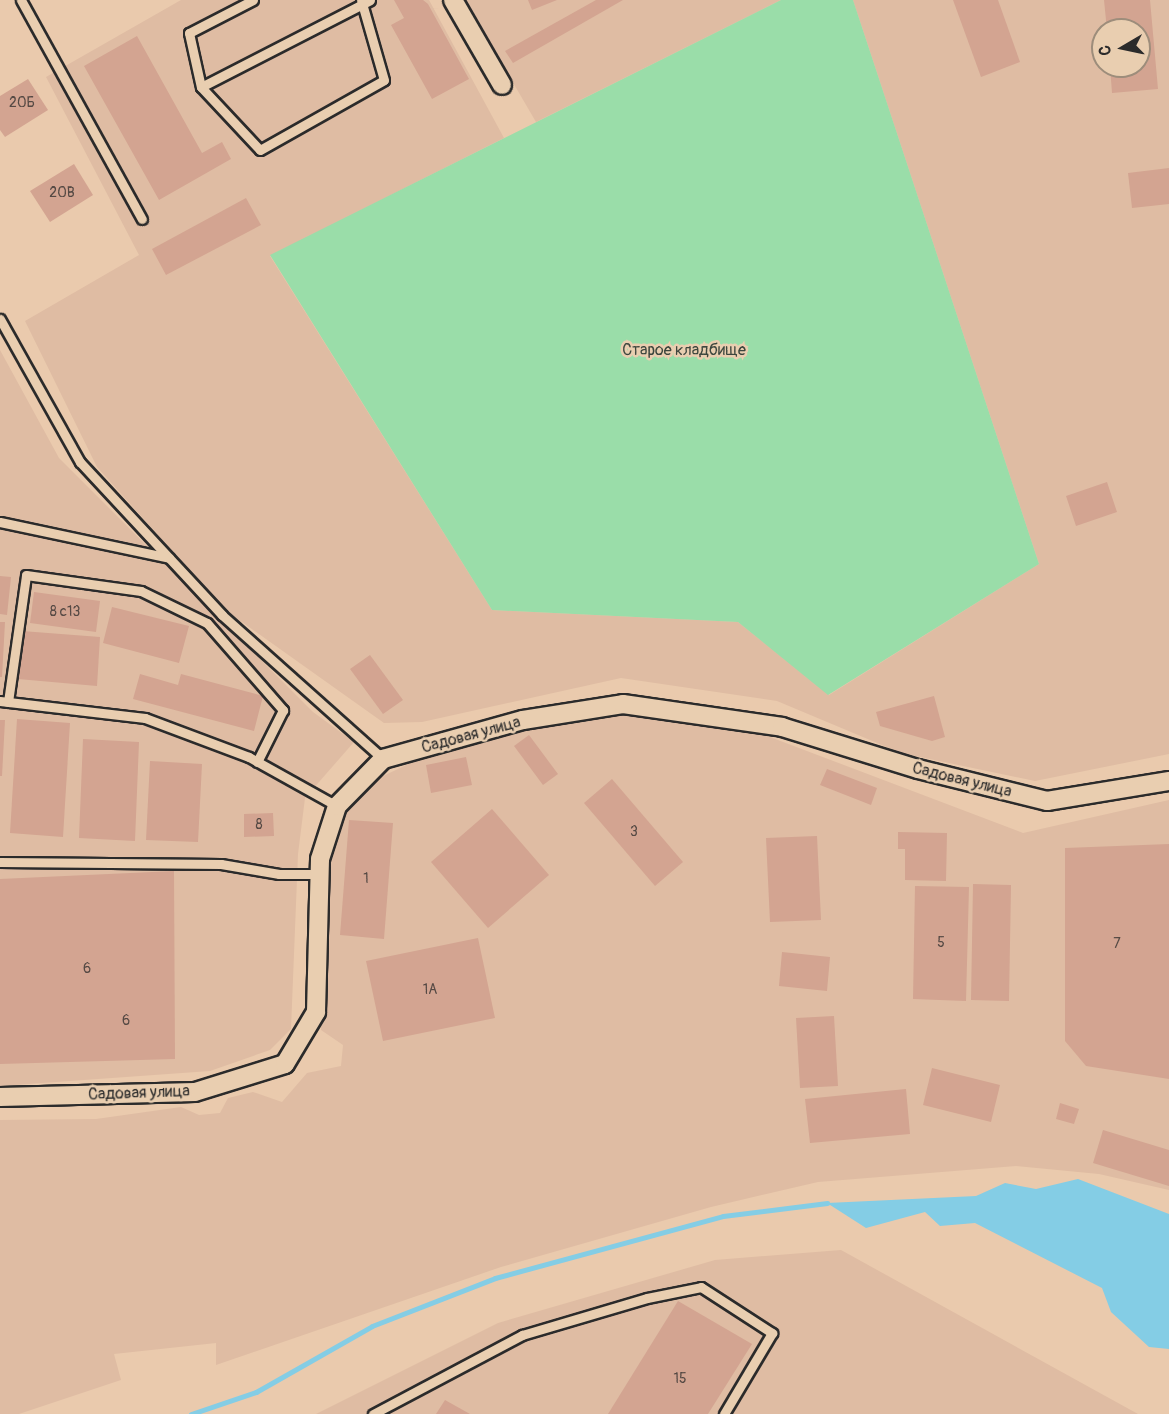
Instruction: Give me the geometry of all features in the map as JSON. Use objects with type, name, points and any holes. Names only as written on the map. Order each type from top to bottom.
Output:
[{"type":"street","points":[[453,0],[502,85]]},
{"type":"street","name":"Садовая улица","points":[[0,1097],[195,1092],[285,1064],[316,1012],[320,859],[337,806],[383,759],[523,720],[623,704],[782,727],[918,769],[1047,801],[1169,781]]},
{"type":"lane","points":[[21,0],[142,219]]},
{"type":"lane","points":[[201,87],[365,1],[384,80],[260,150],[201,87],[189,33],[253,0]]},
{"type":"lane","points":[[0,319],[80,462],[222,615],[383,759]]},
{"type":"lane","points":[[0,522],[169,558]]},
{"type":"lane","points":[[257,762],[284,710],[207,623],[141,591],[26,575],[4,701],[145,718],[257,762],[337,806]]},
{"type":"lane","points":[[0,862],[221,864],[279,874],[320,874]]},
{"type":"lane","points":[[373,1414],[522,1335],[647,1298],[701,1287],[772,1333],[724,1414]]},
{"type":"shaded area","points":[[181,0],[429,0],[504,138],[270,256],[492,610],[738,622],[829,695],[1039,564],[853,0],[1169,0],[1169,754],[1035,781],[901,753],[777,701],[621,678],[422,722],[384,723],[225,610],[97,467],[25,321],[139,255],[46,77]]},
{"type":"shaded area","points":[[465,0],[781,0],[536,122]]},
{"type":"shaded area","points":[[0,350],[59,458],[313,712],[354,742],[305,798],[298,854],[291,1029],[270,1050],[210,1071],[0,1086]]},
{"type":"shaded area","points":[[638,711],[757,732],[1023,833],[1169,800],[1169,1190],[1099,1174],[1016,1166],[818,1182],[711,1207],[501,1267],[216,1365],[216,1343],[114,1354],[121,1380],[19,1414],[0,1414],[0,1120],[96,1119],[181,1107],[199,1115],[220,1113],[228,1098],[253,1092],[282,1102],[307,1073],[341,1066],[343,1045],[321,1030],[322,831],[345,794],[417,760],[510,731]]},
{"type":"shaded area","points":[[841,1250],[1138,1414],[316,1414],[498,1323],[715,1260]]},
{"type":"green space","name":"Старое кладбище","points":[[781,0],[853,0],[1039,564],[828,695],[738,622],[492,610],[270,255]]},
{"type":"water","points":[[1078,1179],[1169,1214],[1169,1349],[1149,1347],[1111,1312],[1102,1288],[975,1223],[940,1226],[925,1212],[866,1228],[827,1203],[976,1196],[1005,1183],[1036,1189]]},
{"type":"building","points":[[394,0],[423,0],[428,4],[469,79],[432,99],[391,25],[404,18]]},
{"type":"building","points":[[528,0],[557,0],[532,10]]},
{"type":"building","points":[[596,0],[623,0],[513,63],[505,51]]},
{"type":"building","points":[[953,0],[998,0],[1020,62],[981,77]]},
{"type":"building","points":[[1104,0],[1150,0],[1158,89],[1112,93],[1111,78],[1151,78],[1151,18],[1106,18]]},
{"type":"building","points":[[137,36],[202,153],[222,142],[231,159],[159,200],[84,66]]},
{"type":"building","points":[[28,79],[48,110],[5,137],[0,130],[0,96]]},
{"type":"building","points":[[74,164],[93,195],[50,222],[30,191]]},
{"type":"building","points":[[1169,168],[1169,204],[1132,208],[1128,173]]},
{"type":"building","points":[[246,198],[261,225],[166,275],[152,249]]},
{"type":"building","points":[[1107,482],[1117,512],[1076,526],[1066,496]]},
{"type":"building","points":[[0,576],[11,577],[7,615],[0,614]]},
{"type":"building","points":[[34,592],[100,601],[96,632],[30,623]]},
{"type":"building","points":[[112,607],[189,626],[179,663],[103,643]]},
{"type":"building","points":[[0,622],[5,622],[2,677],[0,677]]},
{"type":"building","points":[[22,631],[100,637],[97,686],[18,679]]},
{"type":"building","points":[[370,655],[403,700],[383,714],[350,669]]},
{"type":"building","points":[[140,674],[178,685],[181,674],[263,696],[254,731],[133,699]]},
{"type":"building","points":[[934,696],[945,737],[932,741],[880,726],[876,712]]},
{"type":"building","points":[[17,719],[70,723],[63,837],[10,833]]},
{"type":"building","points":[[0,720],[5,720],[2,776],[0,776]]},
{"type":"building","points":[[529,735],[558,774],[543,785],[514,746]]},
{"type":"building","points":[[83,739],[139,742],[135,841],[79,838]]},
{"type":"building","points":[[466,757],[472,785],[431,793],[426,765]]},
{"type":"building","points":[[150,761],[202,764],[198,842],[146,840]]},
{"type":"building","points":[[827,769],[877,788],[871,805],[820,785]]},
{"type":"building","points":[[612,779],[683,862],[655,886],[584,803]]},
{"type":"building","points":[[492,809],[549,875],[488,928],[431,862]]},
{"type":"building","points":[[273,813],[274,836],[244,837],[244,814]]},
{"type":"building","points":[[349,820],[393,823],[384,939],[340,935]]},
{"type":"building","points":[[898,832],[947,833],[946,881],[905,880],[905,849],[898,849]]},
{"type":"building","points":[[817,836],[821,920],[770,922],[766,838]]},
{"type":"building","points":[[1169,844],[1169,1079],[1086,1066],[1065,1041],[1065,848]]},
{"type":"building","points":[[174,871],[175,1059],[0,1064],[0,879]]},
{"type":"building","points":[[973,884],[1011,885],[1009,1001],[971,1000]]},
{"type":"building","points":[[915,886],[969,887],[966,1001],[913,999]]},
{"type":"building","points":[[478,938],[495,1018],[383,1041],[366,961]]},
{"type":"building","points":[[782,952],[830,957],[827,991],[779,986]]},
{"type":"building","points":[[834,1016],[838,1086],[800,1088],[796,1018]]},
{"type":"building","points":[[932,1068],[1000,1085],[991,1122],[923,1105]]},
{"type":"building","points":[[906,1089],[910,1134],[810,1143],[805,1099]]},
{"type":"building","points":[[1060,1103],[1079,1109],[1074,1124],[1056,1119]]},
{"type":"building","points":[[1103,1130],[1169,1150],[1169,1186],[1093,1163]]},
{"type":"building","points":[[678,1301],[752,1344],[708,1414],[608,1414]]},
{"type":"building","points":[[445,1400],[470,1414],[436,1414]]},
{"type":"waterway","points":[[191,1414],[256,1392],[372,1326],[495,1278],[723,1216],[827,1203]]}]
